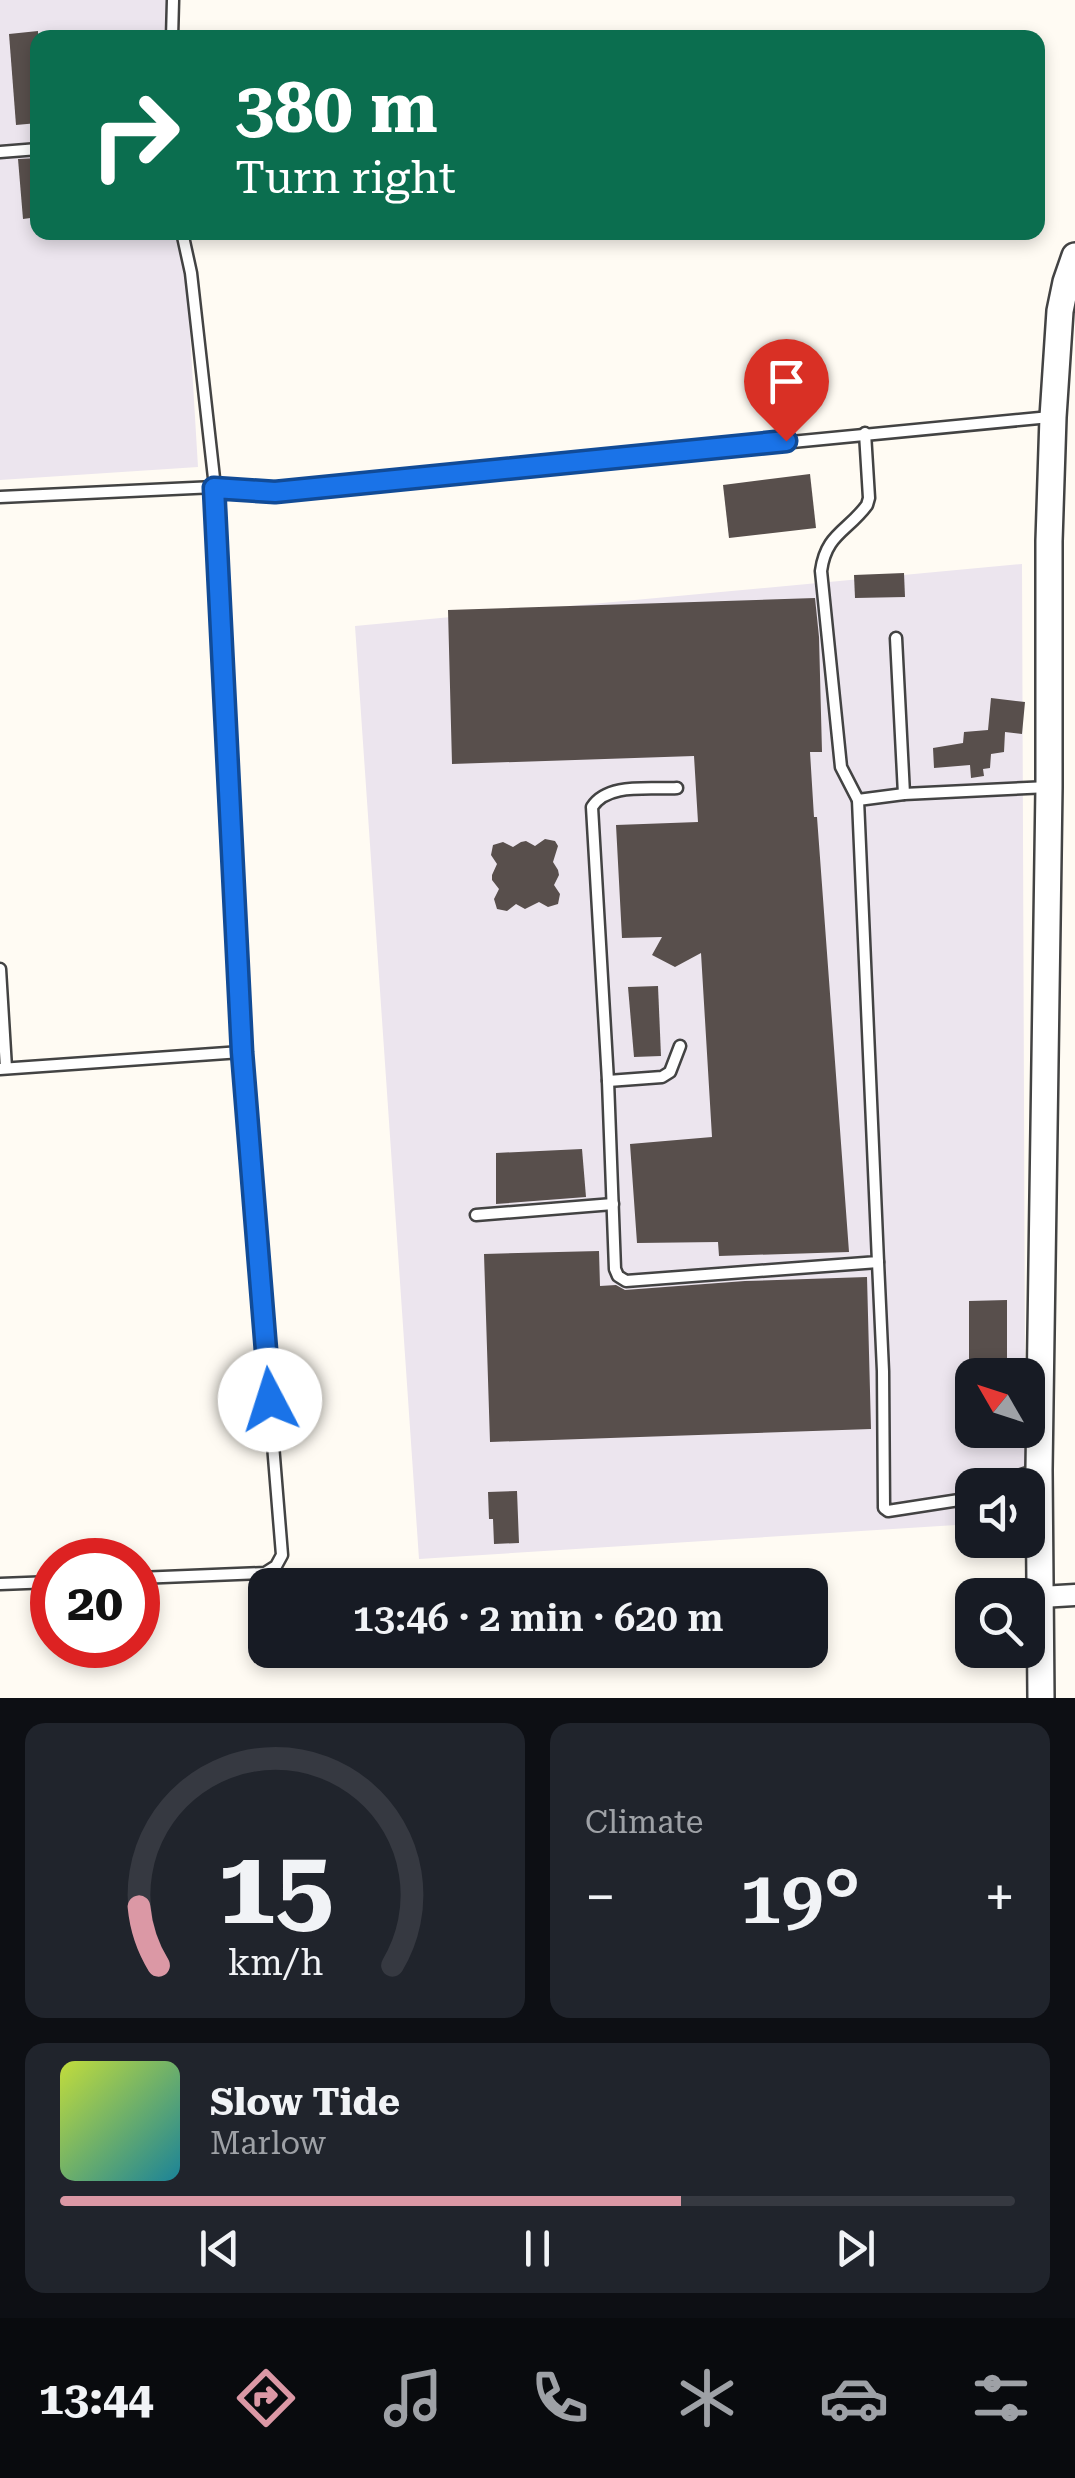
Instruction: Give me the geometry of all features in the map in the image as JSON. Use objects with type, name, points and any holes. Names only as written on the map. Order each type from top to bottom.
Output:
[{"type":"street","points":[[1038,1468],[1049,560],[1060,311],[1075,256]]},
{"type":"street","points":[[1045,1597],[1075,1595]]},
{"type":"street","points":[[1041,1668],[1041,1698]]},
{"type":"lane","points":[[172,30],[173,0]]},
{"type":"lane","points":[[0,152],[30,150]]},
{"type":"lane","points":[[160,1577],[266,1573],[276,1566],[282,1554],[242,1052],[214,488],[191,273],[184,240]]},
{"type":"lane","points":[[0,497],[214,488],[275,492],[1054,417]]},
{"type":"lane","points":[[865,433],[867,505],[829,542],[821,571],[841,767],[858,800],[883,1371],[884,1508],[888,1511],[955,1501]]},
{"type":"lane","points":[[896,638],[904,794]]},
{"type":"lane","points":[[858,800],[1049,787]]},
{"type":"lane","points":[[677,788],[611,791],[592,806],[615,1269],[626,1281],[878,1262]]},
{"type":"lane","points":[[0,969],[3,1069],[242,1052]]},
{"type":"lane","points":[[608,1081],[656,1080],[670,1072],[680,1046]]},
{"type":"lane","points":[[476,1215],[612,1204]]},
{"type":"lane","points":[[0,1584],[30,1583]]},
{"type":"shaded area","points":[[0,0],[171,0],[173,30],[30,30],[30,240],[184,240],[198,467],[0,480]]},
{"type":"shaded area","points":[[1022,564],[1025,1358],[955,1358],[955,1448],[1025,1448],[1026,1468],[955,1468],[955,1525],[419,1559],[355,626]]},
{"type":"building","points":[[30,32],[30,124],[16,125],[9,34]]},
{"type":"building","points":[[30,158],[30,218],[23,219],[18,159]]},
{"type":"building","points":[[810,474],[816,528],[729,538],[723,485]]},
{"type":"building","points":[[904,573],[905,597],[855,598],[854,575]]},
{"type":"building","points":[[815,598],[822,752],[810,752],[849,1252],[719,1256],[718,1242],[637,1243],[630,1144],[712,1137],[701,953],[675,967],[652,955],[662,937],[622,938],[616,825],[698,822],[694,756],[452,764],[448,610]]},
{"type":"building","points":[[991,698],[1025,702],[1022,734],[1005,732],[1004,752],[991,754],[990,768],[983,769],[984,776],[971,778],[970,765],[934,768],[933,748],[963,743],[964,732],[988,730]]},
{"type":"building","points":[[545,839],[558,846],[553,862],[559,875],[554,885],[560,894],[558,904],[548,907],[539,902],[525,909],[516,904],[507,911],[497,909],[494,899],[499,889],[492,880],[497,864],[491,855],[493,845],[503,842],[513,847],[526,841],[535,846]]},
{"type":"building","points":[[658,986],[661,1056],[634,1057],[628,987]]},
{"type":"building","points":[[582,1149],[586,1197],[496,1204],[496,1153]]},
{"type":"building","points":[[599,1251],[600,1286],[616,1285],[625,1290],[867,1277],[871,1429],[490,1442],[484,1254]]},
{"type":"building","points":[[1007,1300],[1007,1358],[969,1358],[969,1301]]},
{"type":"building","points":[[517,1491],[519,1543],[494,1544],[488,1492]]},
{"type":"route","points":[[270,1400],[242,1052],[214,488],[275,492],[786,441]]}]
